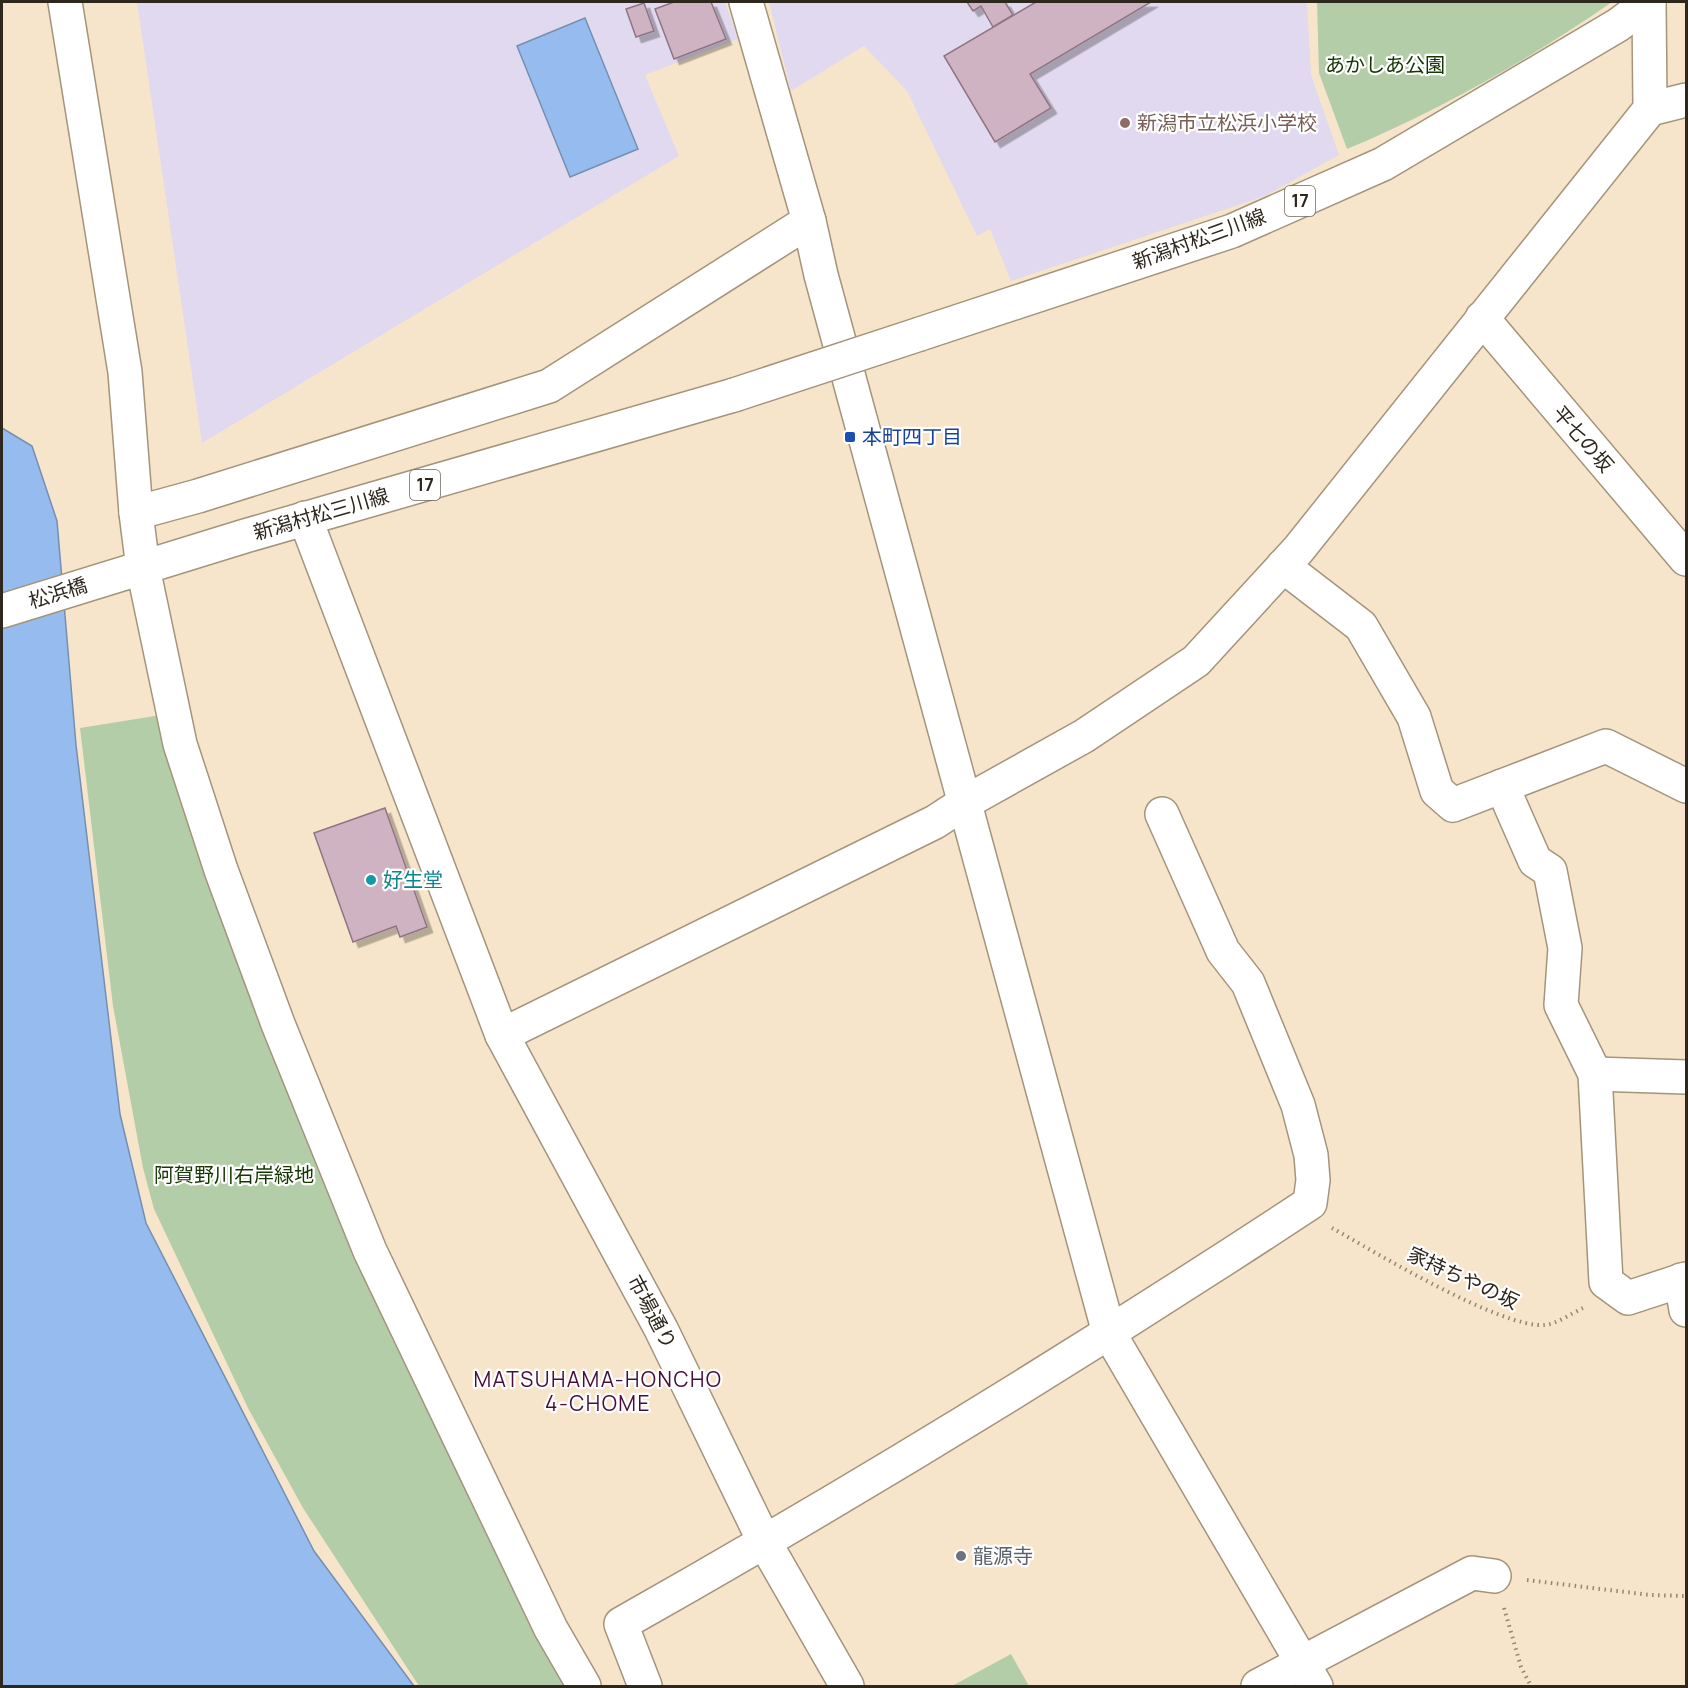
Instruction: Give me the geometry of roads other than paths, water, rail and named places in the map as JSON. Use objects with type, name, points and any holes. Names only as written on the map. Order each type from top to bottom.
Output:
[{"type":"street","points":[[65,2],[125,372],[136,513],[129,572],[180,744],[220,870],[278,1024],[370,1251],[551,1629],[585,1686]]},
{"type":"street","points":[[746,2],[809,221],[820,275],[1108,1333],[1309,1674]]},
{"type":"street","points":[[1649,2],[1650,109]]},
{"type":"street","name":"新潟村松三川線","points":[[129,572],[305,518],[734,395],[1232,231],[1383,164],[1618,25],[1649,2]]},
{"type":"street","points":[[502,1035],[935,822],[1084,736],[1196,661],[1283,566],[1650,109],[1686,100]]},
{"type":"street","points":[[136,513],[198,496],[549,386],[809,221]]},
{"type":"street","name":"平七の坂","points":[[1482,318],[1686,558]]},
{"type":"street","name":"市場通り","points":[[305,518],[502,1035],[661,1329],[765,1543],[847,1686]]},
{"type":"street","points":[[1283,566],[1361,626],[1414,717],[1437,791],[1453,805],[1606,746],[1686,786]]},
{"type":"street","name":"松浜橋","points":[[2,611],[129,572]]},
{"type":"street","points":[[1502,786],[1535,861],[1550,871],[1565,948],[1561,1005],[1594,1074],[1606,1282],[1628,1298],[1685,1290]]},
{"type":"street","points":[[645,1686],[621,1624],[765,1543],[1108,1333],[1310,1203],[1313,1180],[1311,1155],[1298,1105],[1248,983],[1223,951],[1162,814]]},
{"type":"street","points":[[1594,1074],[1686,1077]]},
{"type":"street","points":[[1258,1686],[1309,1674],[1472,1573],[1494,1576]]},
{"type":"water","points":[[585,18],[638,149],[570,177],[517,46]]},
{"type":"water","points":[[2,428],[32,446],[57,521],[76,745],[120,1114],[146,1223],[314,1551],[414,1686],[2,1686]]},
{"type":"place","name":"新潟市立松浜小学校","points":[[1125,123]]},
{"type":"place","name":"本町四丁目","points":[[850,437]]},
{"type":"place","name":"好生堂","points":[[371,880]]},
{"type":"place","name":"龍源寺","points":[[961,1556]]},
{"type":"district","name":"MATSUHAMA-HONCHO 4-CHOME","points":[[598,1392]]},
{"type":"park label","name":"あかしあ公園","points":[[1385,65]]},
{"type":"park label","name":"阿賀野川右岸緑地","points":[[234,1175]]}]
